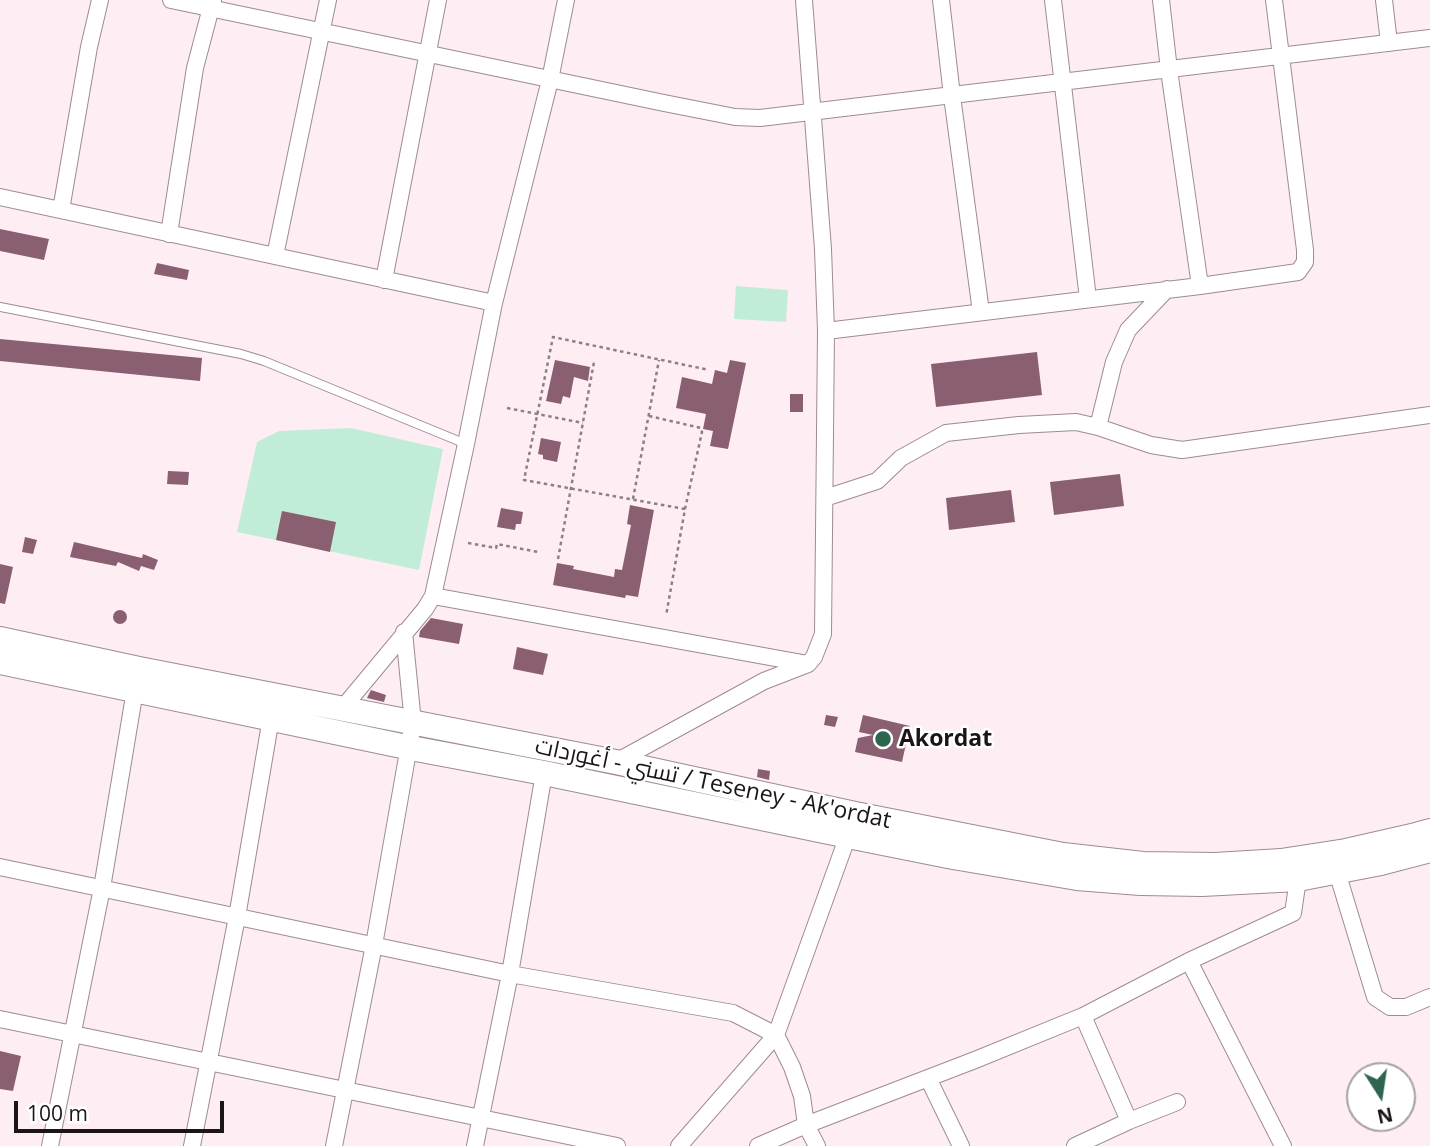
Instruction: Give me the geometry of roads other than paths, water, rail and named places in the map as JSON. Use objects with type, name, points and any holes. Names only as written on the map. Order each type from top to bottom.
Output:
[{"type":"main road","name":"تسني - أغوردات / Teseney - Ak'ordat","points":[[1,660],[139,669],[341,710],[411,735],[616,762],[851,825],[1063,855],[1143,864],[1215,865],[1281,861],[1346,851],[1430,831]]},
{"type":"main road","points":[[1,660],[271,718],[411,735],[544,773],[851,825],[953,857],[1077,878],[1202,884],[1298,879],[1381,863],[1430,850]]},
{"type":"street","points":[[61,210],[89,47],[100,0]]},
{"type":"street","points":[[171,0],[213,4],[321,32],[550,80],[736,117],[760,118],[1430,38]]},
{"type":"street","points":[[275,256],[328,0]]},
{"type":"street","points":[[384,280],[438,0]]},
{"type":"street","points":[[341,710],[433,596],[494,303],[550,80],[566,0]]},
{"type":"street","points":[[616,762],[764,681],[808,664],[819,648],[823,634],[827,331],[804,0]]},
{"type":"street","points":[[941,0],[981,312]]},
{"type":"street","points":[[1053,0],[1088,299]]},
{"type":"street","points":[[1161,0],[1200,286]]},
{"type":"street","points":[[827,331],[1298,272],[1305,262],[1305,250],[1274,0]]},
{"type":"street","points":[[1384,0],[1389,43]]},
{"type":"street","points":[[169,234],[195,68],[213,4]]},
{"type":"street","points":[[0,197],[494,303]]},
{"type":"street","points":[[1098,427],[1114,362],[1128,330],[1167,289]]},
{"type":"street","points":[[825,498],[877,481],[901,458],[946,433],[1076,422],[1151,445],[1182,450],[1430,415]]},
{"type":"street","points":[[433,596],[808,664]]},
{"type":"street","points":[[334,1146],[374,946],[411,735],[404,632]]},
{"type":"street","points":[[50,1146],[102,888],[135,690]]},
{"type":"street","points":[[192,1146],[237,917],[271,718]]},
{"type":"street","points":[[475,1146],[510,974],[544,773]]},
{"type":"street","points":[[679,1146],[776,1035],[851,825]]},
{"type":"street","points":[[0,867],[510,974],[733,1013],[776,1035],[792,1067],[802,1096],[806,1125],[817,1146]]},
{"type":"street","points":[[1336,872],[1375,997],[1390,1007],[1429,1002]]},
{"type":"street","points":[[758,1146],[1083,1016],[1189,961],[1293,913],[1298,879]]},
{"type":"street","points":[[1189,961],[1283,1146]]},
{"type":"street","points":[[1083,1016],[1129,1121]]},
{"type":"street","points":[[0,1019],[617,1146]]},
{"type":"street","points":[[928,1078],[961,1146]]},
{"type":"street","points":[[1075,1146],[1177,1102]]},
{"type":"lane","points":[[0,307],[241,354],[466,443]]},
{"type":"place","name":"Akordat","points":[[883,739]]}]
